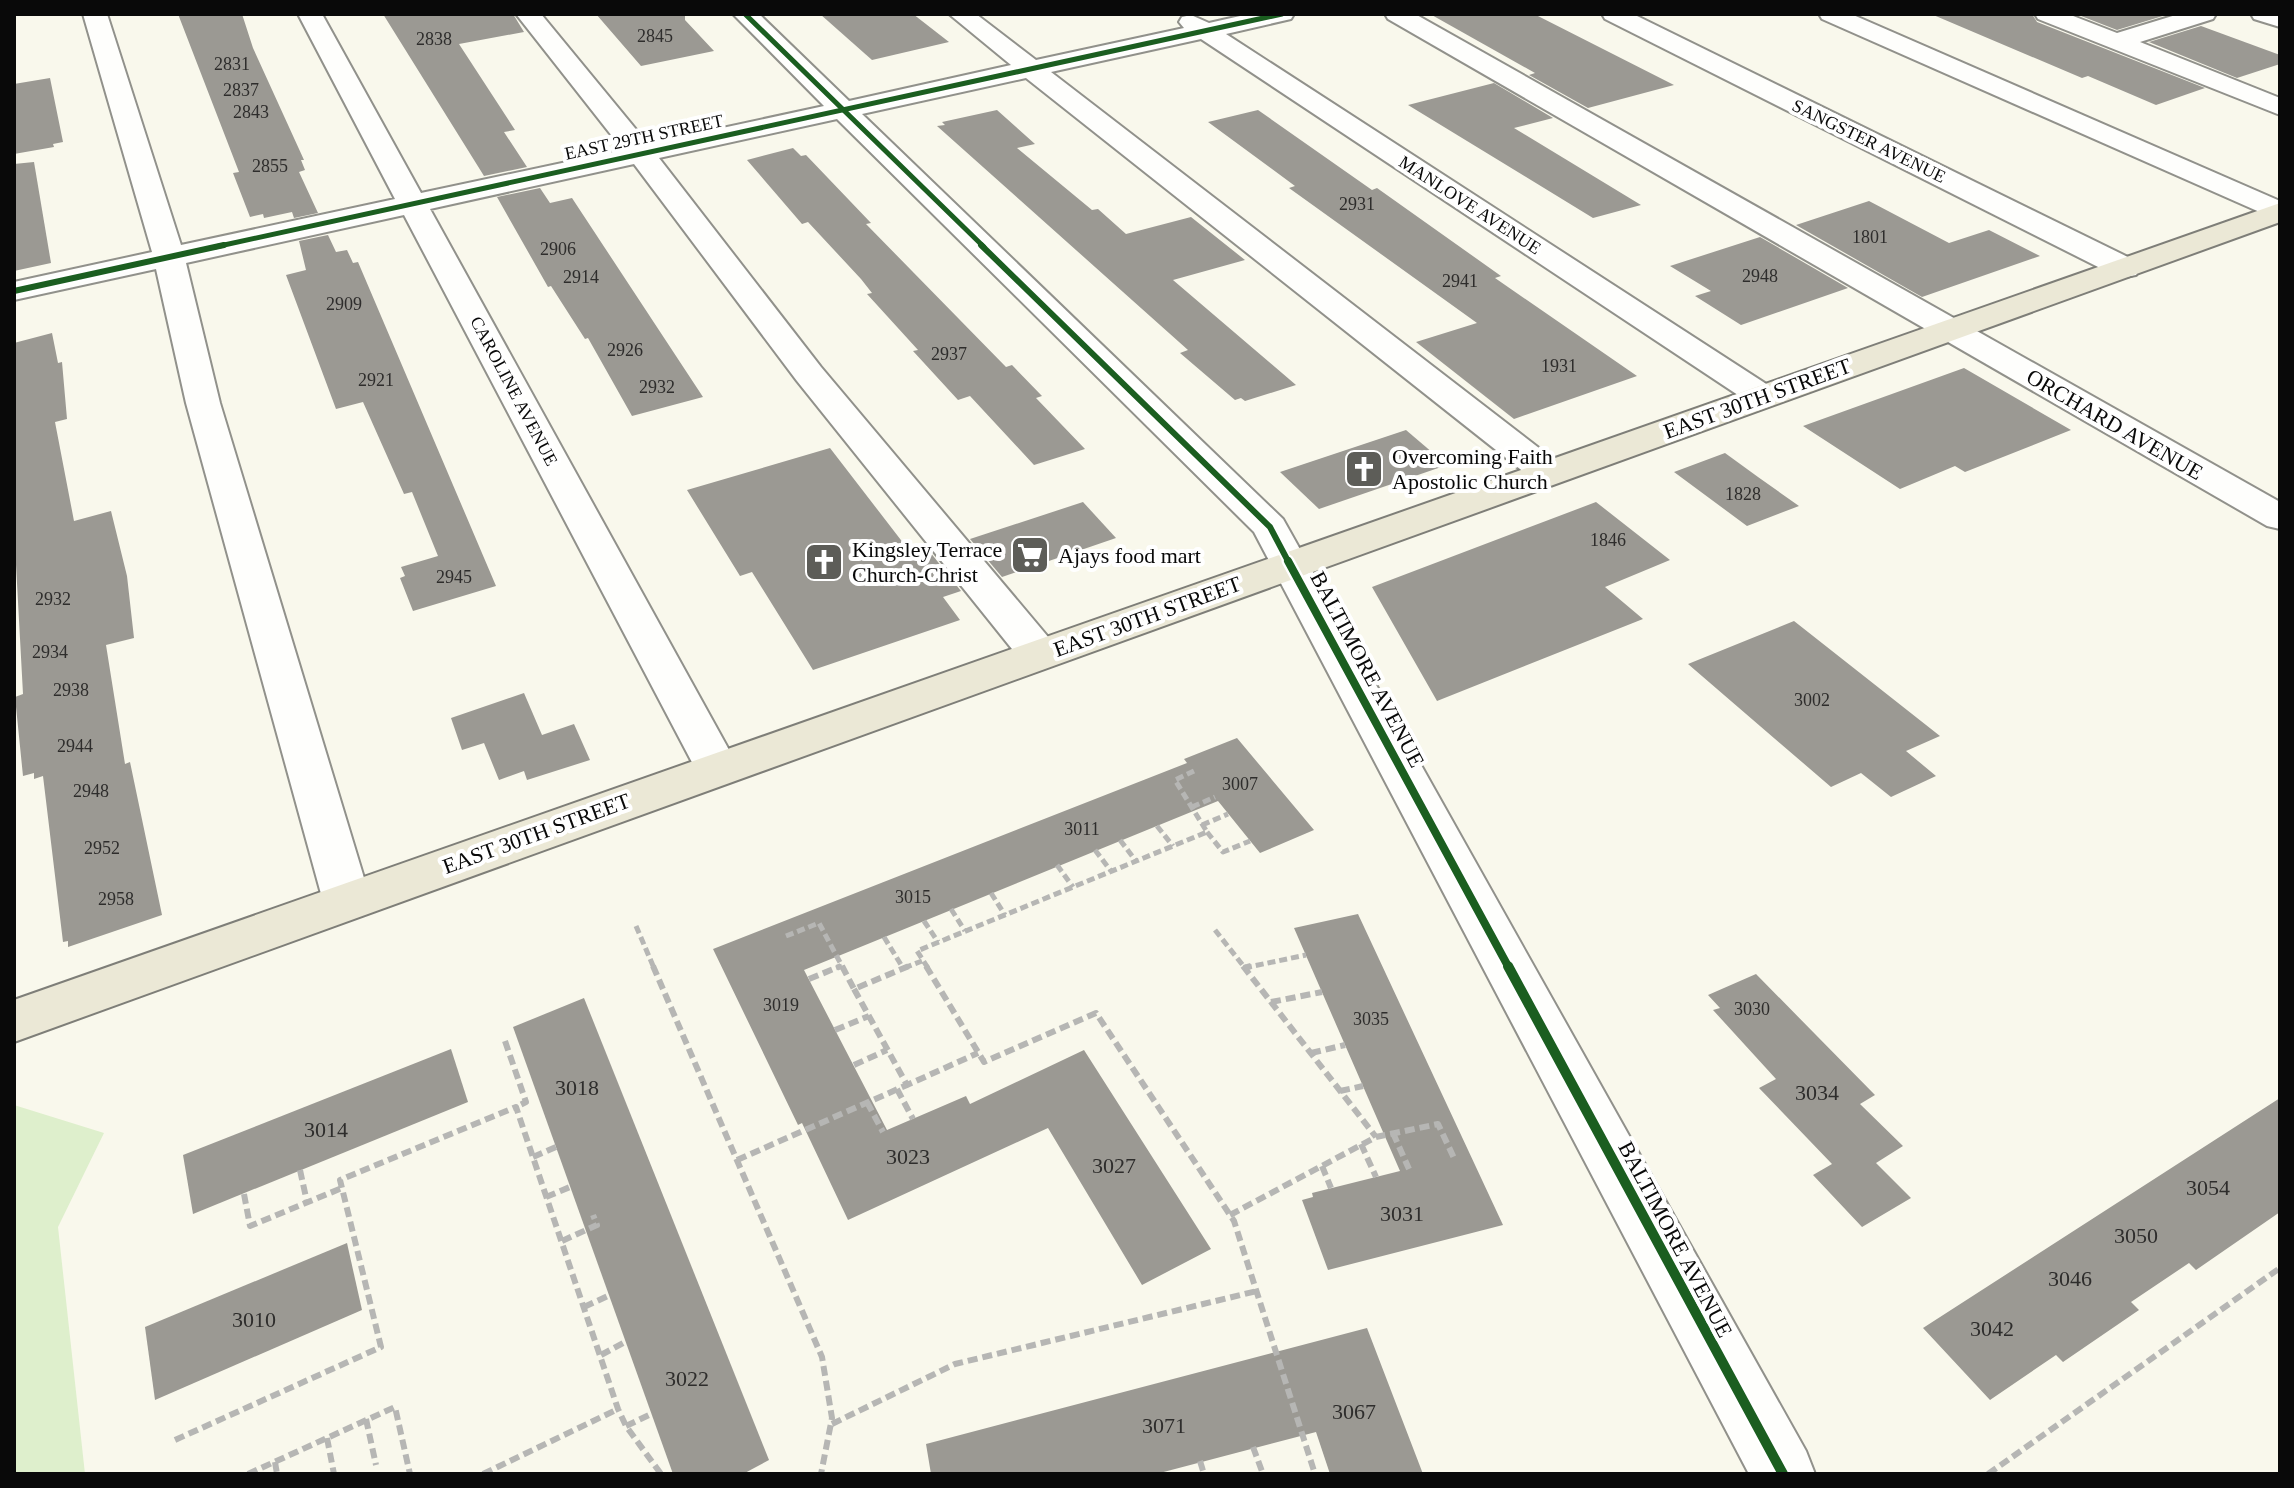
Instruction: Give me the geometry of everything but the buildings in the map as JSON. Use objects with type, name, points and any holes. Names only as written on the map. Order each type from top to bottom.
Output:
[{"type":"main road","name":"EAST 30TH STREET","points":[[14,1021],[2280,212]]},
{"type":"street","points":[[95,14],[169,257],[203,403],[347,901]]},
{"type":"street","name":"CAROLINE AVENUE","points":[[310,14],[717,768]]},
{"type":"street","points":[[528,14],[641,154],[809,374],[1039,654]]},
{"type":"street","name":"BALTIMORE AVENUE","points":[[745,14],[1275,534],[1783,1474]]},
{"type":"street","points":[[961,14],[1446,390],[1548,473]]},
{"type":"street","name":"EAST 29TH STREET","points":[[14,291],[1030,69],[1192,22],[1282,14]]},
{"type":"street","name":"ORCHARD AVENUE","points":[[1397,14],[2280,518]]},
{"type":"street","name":"SANGSTER AVENUE","points":[[1614,14],[2125,268]]},
{"type":"street","points":[[1831,14],[2280,212]]},
{"type":"street","points":[[2047,14],[2280,107]]},
{"type":"street","points":[[2115,42],[2204,14]]},
{"type":"street","points":[[2263,14],[2280,20]]},
{"type":"street","name":"MANLOVE AVENUE","points":[[1192,22],[1762,396]]},
{"type":"path","points":[[1194,771],[1175,780],[1223,852],[1250,841]]},
{"type":"path","points":[[1192,807],[1215,797]]},
{"type":"path","points":[[1228,814],[1173,846],[917,951],[984,1062],[1096,1013],[1230,1215],[1315,1474]]},
{"type":"path","points":[[1157,826],[1173,846]]},
{"type":"path","points":[[1120,840],[1136,861]]},
{"type":"path","points":[[1095,850],[1111,871]]},
{"type":"path","points":[[1057,865],[1073,887]]},
{"type":"path","points":[[991,893],[1005,915]]},
{"type":"path","points":[[951,909],[965,931]]},
{"type":"path","points":[[924,921],[938,942]]},
{"type":"path","points":[[786,936],[819,923],[907,1085]]},
{"type":"path","points":[[636,926],[822,1357],[832,1418],[821,1474]]},
{"type":"path","points":[[1215,930],[1376,1137]]},
{"type":"path","points":[[884,937],[903,969]]},
{"type":"path","points":[[1244,968],[1306,955]]},
{"type":"path","points":[[854,989],[922,961]]},
{"type":"path","points":[[809,979],[842,966]]},
{"type":"path","points":[[1271,1002],[1322,992]]},
{"type":"path","points":[[835,1030],[869,1016]]},
{"type":"path","points":[[175,1440],[381,1347],[340,1180],[526,1102],[505,1041]]},
{"type":"path","points":[[1311,1053],[1345,1045]]},
{"type":"path","points":[[854,1065],[887,1050]]},
{"type":"path","points":[[737,1160],[978,1053]]},
{"type":"path","points":[[1340,1091],[1363,1086]]},
{"type":"path","points":[[897,1089],[913,1119]]},
{"type":"path","points":[[867,1102],[883,1132]]},
{"type":"path","points":[[516,1107],[618,1409],[626,1426],[661,1474]]},
{"type":"path","points":[[1230,1215],[1376,1137],[1438,1124],[1454,1158]]},
{"type":"path","points":[[1393,1133],[1409,1169]]},
{"type":"path","points":[[1361,1144],[1376,1177]]},
{"type":"path","points":[[533,1157],[556,1147]]},
{"type":"path","points":[[1322,1166],[1331,1188]]},
{"type":"path","points":[[300,1170],[307,1202]]},
{"type":"path","points":[[546,1197],[570,1187]]},
{"type":"path","points":[[244,1194],[250,1226],[342,1188]]},
{"type":"path","points":[[562,1241],[597,1225],[593,1215]]},
{"type":"path","points":[[1988,1474],[2280,1268]]},
{"type":"path","points":[[831,1425],[955,1364],[1257,1291]]},
{"type":"path","points":[[584,1307],[608,1296]]},
{"type":"path","points":[[601,1355],[625,1342]]},
{"type":"path","points":[[248,1474],[395,1407],[410,1474]]},
{"type":"path","points":[[483,1474],[618,1409]]},
{"type":"path","points":[[626,1426],[651,1414]]},
{"type":"path","points":[[366,1419],[376,1465]]},
{"type":"path","points":[[327,1438],[334,1474]]},
{"type":"path","points":[[1253,1447],[1263,1474]]},
{"type":"path","points":[[1200,1461],[1204,1474]]},
{"type":"path","points":[[275,1462],[277,1474]]},
{"type":"green space","points":[[14,1105],[104,1133],[58,1227],[85,1474],[14,1474]]},
{"type":"cycle path","points":[[745,14],[1270,527],[1783,1474]]},
{"type":"cycle path","points":[[14,291],[1282,14]]},
{"type":"place","name":"Overcoming Faith Apostolic Church","points":[[1364,469]]},
{"type":"place","name":"Ajays food mart","points":[[1030,555]]},
{"type":"place","name":"Kingsley Terrace Church-Christ","points":[[824,562]]}]
